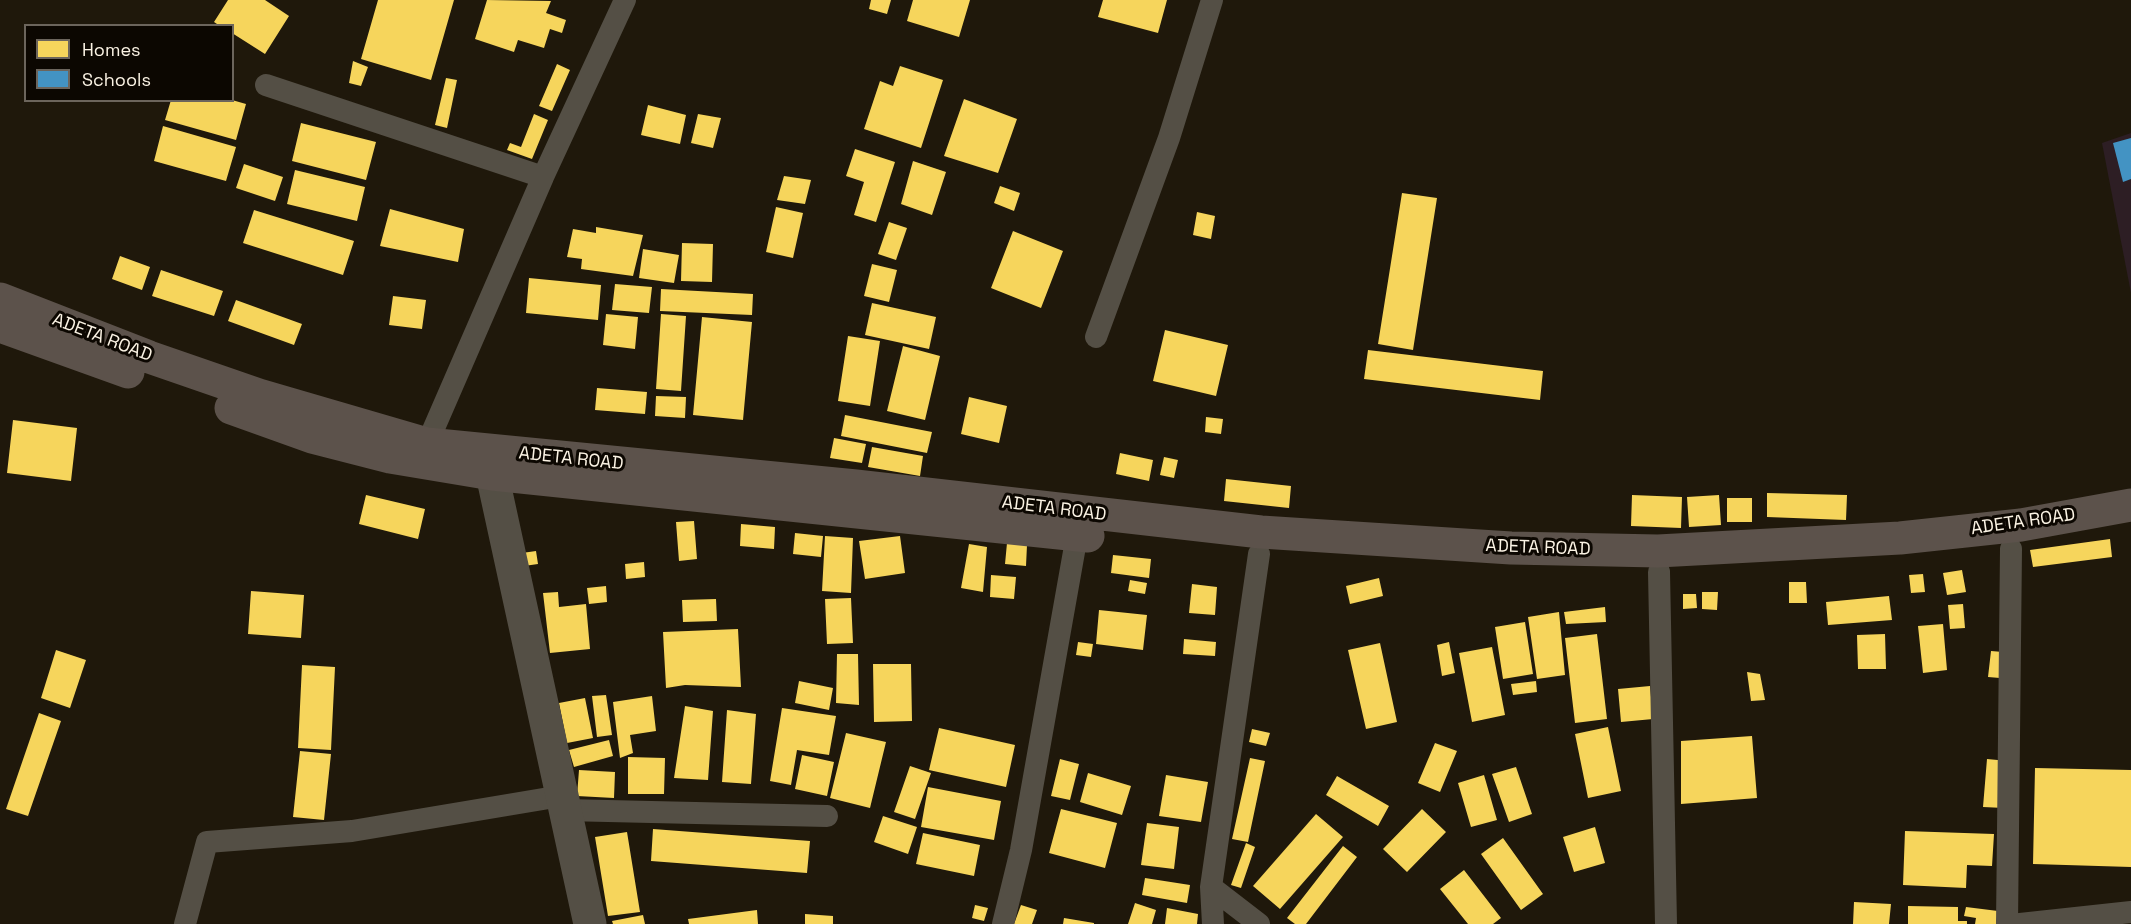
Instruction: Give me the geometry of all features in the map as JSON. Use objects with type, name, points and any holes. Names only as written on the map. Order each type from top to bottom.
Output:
[{"type":"main road","name":"ADETA ROAD","points":[[0,299],[149,357],[259,395],[427,444],[856,486],[1261,532],[1511,548],[1658,551],[1900,538],[2021,525],[2131,505]]},
{"type":"main road","name":"ADETA ROAD","points":[[0,326],[312,436],[390,457],[492,474],[1259,554],[1510,570],[1659,572],[1902,559],[2011,549],[2131,526]]},
{"type":"street","points":[[427,444],[543,177],[625,0]]},
{"type":"street","points":[[1096,337],[1169,138],[1212,0]]},
{"type":"street","points":[[266,85],[543,177]]},
{"type":"street","points":[[492,474],[590,924]]},
{"type":"street","points":[[1003,924],[1021,850],[1077,535]]},
{"type":"street","points":[[2007,924],[2011,549]]},
{"type":"street","points":[[1213,924],[1211,887],[1259,554]]},
{"type":"street","points":[[1659,572],[1666,924]]},
{"type":"street","points":[[185,924],[207,842],[352,831],[563,803],[826,816]]},
{"type":"street","points":[[1211,887],[1259,924]]},
{"type":"street","points":[[2020,924],[2131,912]]},
{"type":"shaded area","points":[[2131,133],[2131,293],[2102,143]]},
{"type":"building: Homes","points":[[228,0],[265,0],[289,16],[265,54],[234,34],[234,24],[214,22]]},
{"type":"building: Homes","points":[[378,0],[454,0],[431,80],[361,59]]},
{"type":"building: Homes","points":[[487,0],[551,1],[546,13],[566,20],[562,33],[550,29],[544,48],[518,40],[514,52],[475,39]]},
{"type":"building: Homes","points":[[871,0],[891,0],[887,14],[869,9]]},
{"type":"building: Homes","points":[[913,0],[970,0],[959,37],[907,21]]},
{"type":"building: Homes","points":[[1103,0],[1167,0],[1158,33],[1098,17]]},
{"type":"building: Homes","points":[[353,61],[368,67],[361,86],[349,83]]},
{"type":"building: Homes","points":[[557,64],[570,70],[552,111],[539,106]]},
{"type":"building: Homes","points":[[900,66],[943,80],[921,148],[864,129],[880,81],[893,86]]},
{"type":"building: Homes","points":[[446,78],[457,80],[447,128],[435,125]]},
{"type":"building: Homes","points":[[964,99],[1017,119],[998,173],[944,156]]},
{"type":"building: Homes","points":[[234,101],[246,104],[236,140],[165,120],[170,102]]},
{"type":"building: Homes","points":[[648,105],[686,115],[680,144],[641,135]]},
{"type":"building: Homes","points":[[534,114],[548,120],[532,159],[507,150],[510,143],[521,147]]},
{"type":"building: Homes","points":[[698,114],[721,118],[713,148],[691,143]]},
{"type":"building: Homes","points":[[301,123],[376,142],[366,180],[292,161]]},
{"type":"building: Homes","points":[[163,126],[236,147],[226,181],[154,161]]},
{"type":"building: Homes","points":[[855,149],[895,162],[876,222],[854,215],[864,182],[846,176]]},
{"type":"building: Homes","points":[[913,161],[946,172],[932,215],[901,204]]},
{"type":"building: Homes","points":[[244,164],[283,177],[275,201],[236,188]]},
{"type":"building: Homes","points":[[295,170],[365,187],[357,221],[287,204]]},
{"type":"building: Homes","points":[[784,176],[811,180],[805,204],[777,200]]},
{"type":"building: Homes","points":[[1000,186],[1020,193],[1014,211],[994,203]]},
{"type":"building: Homes","points":[[1402,193],[1437,198],[1413,350],[1378,344]]},
{"type":"building: Homes","points":[[776,207],[803,213],[793,258],[766,252]]},
{"type":"building: Homes","points":[[390,209],[464,229],[458,262],[380,246]]},
{"type":"building: Homes","points":[[254,210],[354,241],[343,275],[243,243]]},
{"type":"building: Homes","points":[[1197,212],[1215,216],[1211,239],[1193,235]]},
{"type":"building: Homes","points":[[889,222],[907,228],[896,260],[878,254]]},
{"type":"building: Homes","points":[[596,227],[643,235],[633,276],[581,269],[582,259],[567,257],[573,229],[596,233]]},
{"type":"building: Homes","points":[[1013,231],[1063,251],[1041,308],[991,288]]},
{"type":"building: Homes","points":[[682,243],[713,244],[712,282],[681,281]]},
{"type":"building: Homes","points":[[643,249],[679,255],[674,283],[639,278]]},
{"type":"building: Homes","points":[[120,256],[150,267],[142,290],[112,279]]},
{"type":"building: Homes","points":[[872,264],[897,270],[889,302],[864,296]]},
{"type":"building: Homes","points":[[161,270],[223,291],[214,316],[152,296]]},
{"type":"building: Homes","points":[[529,278],[601,285],[598,320],[526,313]]},
{"type":"building: Homes","points":[[615,284],[652,287],[649,313],[612,310]]},
{"type":"building: Homes","points":[[661,289],[753,294],[752,315],[660,311]]},
{"type":"building: Homes","points":[[393,296],[426,300],[422,329],[389,325]]},
{"type":"building: Homes","points":[[236,300],[302,324],[294,345],[228,321]]},
{"type":"building: Homes","points":[[872,303],[936,317],[929,349],[865,335]]},
{"type":"building: Homes","points":[[606,314],[638,317],[635,349],[603,345]]},
{"type":"building: Homes","points":[[661,314],[686,316],[681,391],[656,389]]},
{"type":"building: Homes","points":[[702,317],[752,322],[743,420],[693,415]]},
{"type":"building: Homes","points":[[1165,330],[1228,345],[1216,396],[1153,381]]},
{"type":"building: Homes","points":[[848,336],[880,341],[870,406],[838,401]]},
{"type":"building: Homes","points":[[903,346],[940,356],[925,420],[887,411]]},
{"type":"building: Homes","points":[[1368,350],[1543,371],[1540,400],[1364,379]]},
{"type":"building: Homes","points":[[597,388],[647,392],[645,414],[595,410]]},
{"type":"building: Homes","points":[[656,396],[686,397],[685,418],[655,416]]},
{"type":"building: Homes","points":[[969,397],[1007,406],[999,443],[961,434]]},
{"type":"building: Homes","points":[[845,415],[932,432],[927,453],[841,436]]},
{"type":"building: Homes","points":[[1206,417],[1223,419],[1221,434],[1205,432]]},
{"type":"building: Homes","points":[[13,420],[77,428],[71,481],[7,473]]},
{"type":"building: Homes","points":[[834,438],[866,444],[862,463],[830,458]]},
{"type":"building: Homes","points":[[872,447],[923,456],[920,476],[868,467]]},
{"type":"building: Homes","points":[[1120,453],[1153,460],[1149,481],[1116,474]]},
{"type":"building: Homes","points":[[1164,457],[1178,460],[1174,478],[1160,475]]},
{"type":"building: Homes","points":[[1226,479],[1291,486],[1289,508],[1224,501]]},
{"type":"building: Homes","points":[[1767,493],[1847,495],[1846,520],[1767,517]]},
{"type":"building: Homes","points":[[366,495],[425,509],[418,539],[359,524]]},
{"type":"building: Homes","points":[[1632,495],[1682,497],[1681,528],[1631,526]]},
{"type":"building: Homes","points":[[1719,495],[1721,525],[1689,527],[1687,497]]},
{"type":"building: Homes","points":[[1727,498],[1752,498],[1752,522],[1727,522]]},
{"type":"building: Homes","points":[[694,521],[697,559],[679,561],[676,522]]},
{"type":"building: Homes","points":[[741,524],[775,527],[774,549],[740,546]]},
{"type":"building: Homes","points":[[795,533],[823,536],[821,557],[793,554]]},
{"type":"building: Homes","points":[[825,536],[853,538],[851,593],[822,591]]},
{"type":"building: Homes","points":[[900,536],[905,573],[865,579],[859,541]]},
{"type":"building: Homes","points":[[2110,539],[2112,557],[2033,567],[2030,550]]},
{"type":"building: Homes","points":[[1007,543],[1027,545],[1026,566],[1005,564]]},
{"type":"building: Homes","points":[[969,544],[987,547],[983,592],[961,588]]},
{"type":"building: Homes","points":[[536,551],[538,564],[524,566],[522,553]]},
{"type":"building: Homes","points":[[1113,555],[1151,559],[1149,578],[1111,573]]},
{"type":"building: Homes","points":[[644,562],[645,577],[626,579],[625,564]]},
{"type":"building: Homes","points":[[1962,570],[1966,592],[1947,595],[1943,573]]},
{"type":"building: Homes","points":[[1923,574],[1925,592],[1911,593],[1909,575]]},
{"type":"building: Homes","points":[[991,575],[1016,577],[1014,599],[990,597]]},
{"type":"building: Homes","points":[[1379,578],[1383,596],[1350,604],[1346,586]]},
{"type":"building: Homes","points":[[1130,580],[1147,583],[1145,594],[1128,591]]},
{"type":"building: Homes","points":[[1789,582],[1806,582],[1807,603],[1789,603]]},
{"type":"building: Homes","points":[[1192,584],[1217,587],[1215,615],[1189,613]]},
{"type":"building: Homes","points":[[606,586],[607,602],[589,604],[587,588]]},
{"type":"building: Homes","points":[[251,591],[304,595],[301,638],[248,634]]},
{"type":"building: Homes","points":[[558,592],[559,607],[586,604],[590,649],[550,653],[543,593]]},
{"type":"building: Homes","points":[[1702,592],[1718,592],[1717,610],[1702,609]]},
{"type":"building: Homes","points":[[1683,594],[1696,594],[1697,608],[1683,609]]},
{"type":"building: Homes","points":[[1889,596],[1892,620],[1828,625],[1826,602]]},
{"type":"building: Homes","points":[[851,598],[853,643],[827,644],[825,599]]},
{"type":"building: Homes","points":[[716,599],[717,621],[683,622],[682,600]]},
{"type":"building: Homes","points":[[1963,604],[1965,628],[1950,629],[1948,605]]},
{"type":"building: Homes","points":[[1605,607],[1606,622],[1566,624],[1564,612]]},
{"type":"building: Homes","points":[[1099,610],[1147,615],[1143,650],[1096,644]]},
{"type":"building: Homes","points":[[1559,612],[1565,675],[1537,679],[1528,617]]},
{"type":"building: Homes","points":[[1525,622],[1533,674],[1503,679],[1495,627]]},
{"type":"building: Homes","points":[[1943,624],[1947,670],[1923,673],[1918,626]]},
{"type":"building: Homes","points":[[738,629],[741,687],[685,685],[666,688],[663,632]]},
{"type":"building: Homes","points":[[1597,634],[1607,719],[1575,723],[1565,638]]},
{"type":"building: Homes","points":[[1885,634],[1886,669],[1858,669],[1857,635]]},
{"type":"building: Homes","points":[[1184,639],[1216,642],[1215,656],[1183,654]]},
{"type":"building: Homes","points":[[1078,642],[1093,644],[1091,657],[1076,655]]},
{"type":"building: Homes","points":[[1449,642],[1455,673],[1442,676],[1437,645]]},
{"type":"building: Homes","points":[[1380,643],[1397,722],[1366,729],[1348,650]]},
{"type":"building: Homes","points":[[1492,647],[1505,715],[1472,722],[1459,653]]},
{"type":"building: Homes","points":[[56,650],[86,660],[70,708],[41,698]]},
{"type":"building: Homes","points":[[1991,651],[2003,652],[2000,678],[1988,677]]},
{"type":"building: Homes","points":[[837,654],[858,654],[859,705],[836,703]]},
{"type":"building: Homes","points":[[873,664],[911,664],[912,721],[874,722]]},
{"type":"building: Homes","points":[[302,665],[335,667],[331,750],[298,748]]},
{"type":"building: Homes","points":[[1747,672],[1760,674],[1765,700],[1751,701]]},
{"type":"building: Homes","points":[[799,681],[833,688],[829,710],[795,703]]},
{"type":"building: Homes","points":[[1536,681],[1537,692],[1513,695],[1511,684]]},
{"type":"building: Homes","points":[[1650,686],[1653,719],[1621,722],[1618,689]]},
{"type":"building: Homes","points":[[606,695],[612,735],[597,737],[592,696]]},
{"type":"building: Homes","points":[[652,696],[656,731],[630,735],[633,753],[620,758],[613,702]]},
{"type":"building: Homes","points":[[585,698],[593,738],[567,743],[559,703]]},
{"type":"building: Homes","points":[[685,706],[713,711],[708,780],[674,778]]},
{"type":"building: Homes","points":[[782,708],[836,716],[829,755],[797,750],[791,785],[770,781]]},
{"type":"building: Homes","points":[[727,710],[756,714],[751,784],[722,782]]},
{"type":"building: Homes","points":[[39,713],[61,721],[28,816],[6,809]]},
{"type":"building: Homes","points":[[1608,727],[1621,791],[1588,798],[1575,734]]},
{"type":"building: Homes","points":[[939,728],[1015,745],[1006,787],[929,770]]},
{"type":"building: Homes","points":[[1252,729],[1270,733],[1266,746],[1249,742]]},
{"type":"building: Homes","points":[[846,733],[886,742],[870,808],[830,798]]},
{"type":"building: Homes","points":[[1752,736],[1757,798],[1681,804],[1681,741]]},
{"type":"building: Homes","points":[[609,740],[613,756],[574,767],[569,750]]},
{"type":"building: Homes","points":[[1435,743],[1457,751],[1440,792],[1418,783]]},
{"type":"building: Homes","points":[[300,751],[331,754],[324,820],[293,817]]},
{"type":"building: Homes","points":[[802,755],[834,762],[827,796],[795,789]]},
{"type":"building: Homes","points":[[628,757],[665,758],[664,794],[628,794]]},
{"type":"building: Homes","points":[[1250,758],[1265,761],[1248,842],[1232,839]]},
{"type":"building: Homes","points":[[1060,759],[1079,764],[1070,800],[1051,796]]},
{"type":"building: Homes","points":[[1987,759],[2008,761],[2004,808],[1983,807]]},
{"type":"building: Homes","points":[[910,766],[931,773],[915,819],[894,812]]},
{"type":"building: Homes","points":[[1516,767],[1532,814],[1509,822],[1492,774]]},
{"type":"building: Homes","points":[[2035,768],[2131,770],[2131,867],[2033,864]]},
{"type":"building: Homes","points":[[579,770],[615,772],[614,798],[577,796]]},
{"type":"building: Homes","points":[[1088,773],[1131,786],[1122,815],[1080,802]]},
{"type":"building: Homes","points":[[1166,775],[1208,782],[1201,822],[1159,816]]},
{"type":"building: Homes","points":[[1484,775],[1497,820],[1471,827],[1458,783]]},
{"type":"building: Homes","points":[[1337,776],[1389,806],[1378,826],[1326,795]]},
{"type":"building: Homes","points":[[928,787],[1001,801],[994,840],[921,827]]},
{"type":"building: Homes","points":[[1061,809],[1117,823],[1105,868],[1049,853]]},
{"type":"building: Homes","points":[[1422,809],[1446,832],[1407,872],[1383,849]]},
{"type":"building: Homes","points":[[1316,814],[1343,837],[1280,909],[1253,886]]},
{"type":"building: Homes","points":[[883,816],[917,827],[908,854],[874,842]]},
{"type":"building: Homes","points":[[1147,823],[1179,827],[1174,869],[1141,865]]},
{"type":"building: Homes","points":[[1595,827],[1605,863],[1574,872],[1563,837]]},
{"type":"building: Homes","points":[[653,829],[810,841],[807,873],[651,861]]},
{"type":"building: Homes","points":[[1905,831],[1994,834],[1992,866],[1967,865],[1966,888],[1903,885]]},
{"type":"building: Homes","points":[[627,832],[640,912],[608,916],[595,837]]},
{"type":"building: Homes","points":[[923,833],[980,845],[974,876],[916,864]]},
{"type":"building: Homes","points":[[1503,838],[1543,894],[1521,910],[1481,854]]},
{"type":"building: Homes","points":[[1246,843],[1255,847],[1241,888],[1231,885]]},
{"type":"building: Homes","points":[[1343,846],[1357,857],[1306,924],[1295,924],[1287,918]]},
{"type":"building: Homes","points":[[1464,870],[1501,918],[1493,924],[1468,924],[1440,889]]},
{"type":"building: Homes","points":[[1145,878],[1190,885],[1187,903],[1142,895]]},
{"type":"building: Homes","points":[[1854,902],[1891,904],[1889,924],[1853,924]]},
{"type":"building: Homes","points":[[1135,903],[1156,910],[1152,924],[1128,924]]},
{"type":"building: Homes","points":[[975,905],[988,908],[984,921],[972,918]]},
{"type":"building: Homes","points":[[1021,905],[1037,910],[1032,924],[1014,924]]},
{"type":"building: Homes","points":[[1908,906],[1958,907],[1958,921],[1967,921],[1967,924],[1908,924]]},
{"type":"building: Homes","points":[[1966,907],[1998,911],[1996,924],[1975,924],[1976,918],[1964,916]]},
{"type":"building: Homes","points":[[1167,908],[1198,914],[1197,924],[1165,924]]},
{"type":"building: Homes","points":[[757,910],[758,924],[689,924],[688,919]]},
{"type":"building: Homes","points":[[805,914],[833,916],[833,924],[805,924]]},
{"type":"building: Homes","points":[[643,915],[645,924],[613,924],[612,921]]},
{"type":"building: Homes","points":[[1064,918],[1094,923],[1094,924],[1063,924]]},
{"type":"building: Schools","points":[[2131,138],[2131,179],[2123,182],[2113,143]]}]
